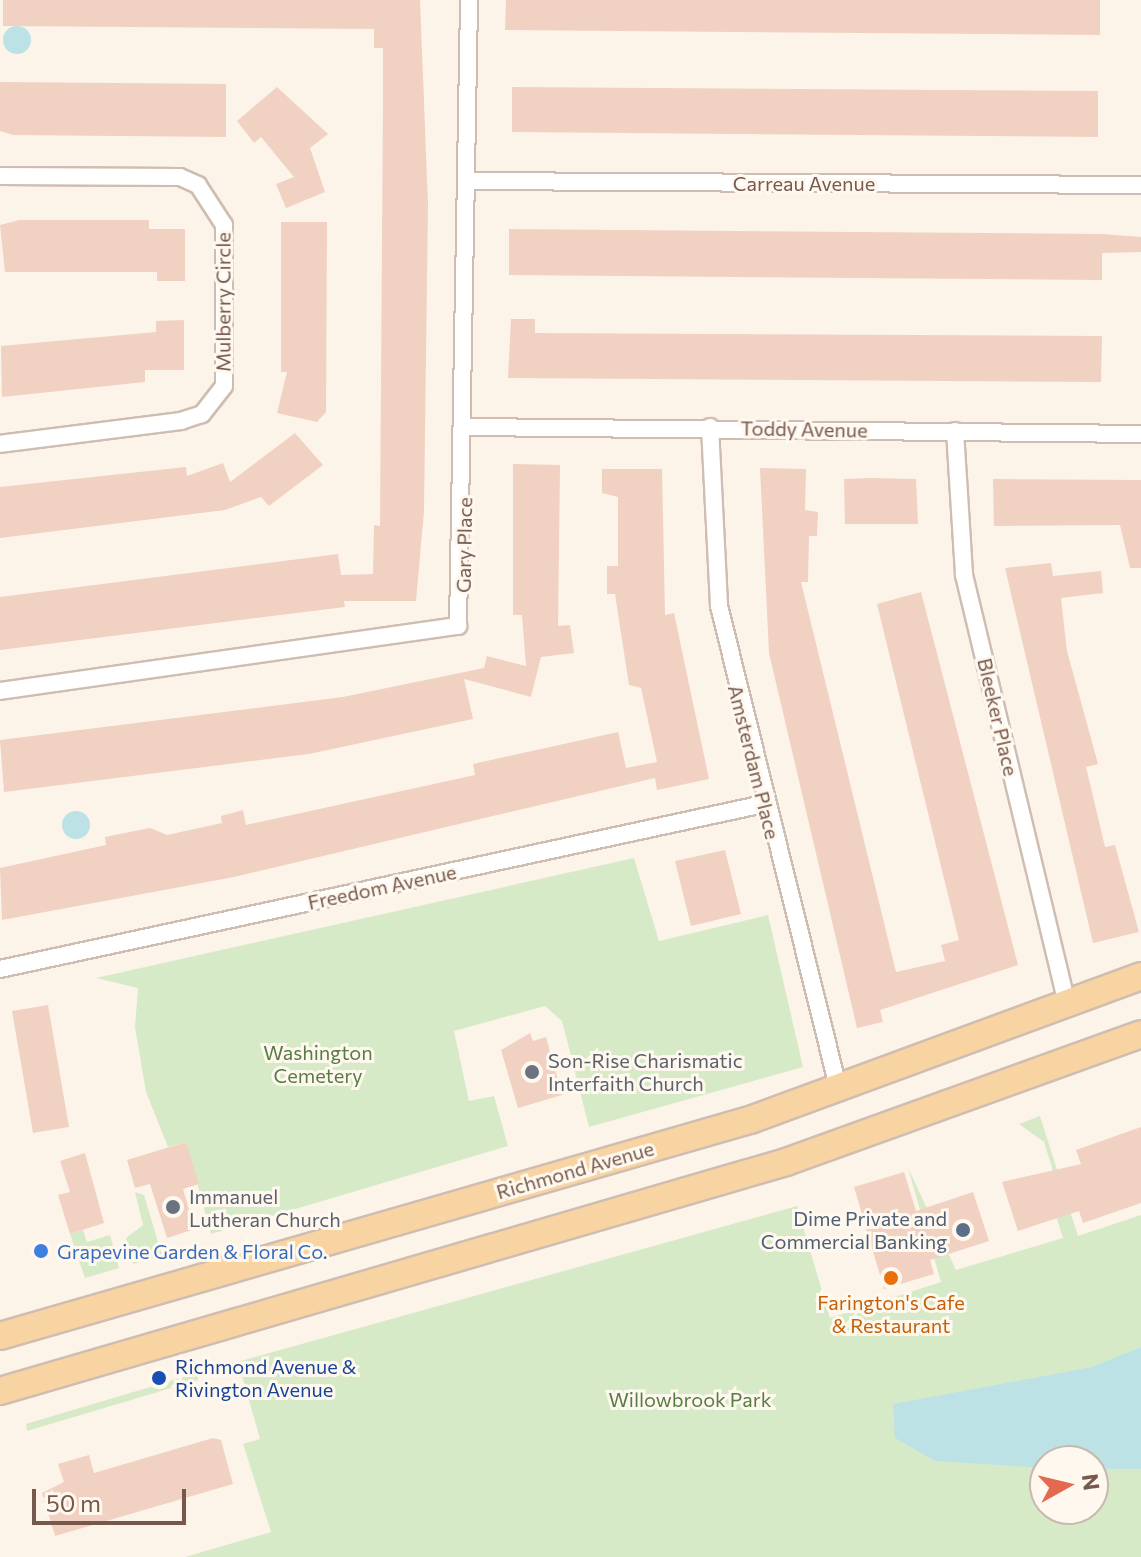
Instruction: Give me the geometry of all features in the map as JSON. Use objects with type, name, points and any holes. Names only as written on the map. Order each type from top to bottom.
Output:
[{"type":"main road","name":"Richmond Avenue","points":[[0,1336],[839,1090],[1066,1001],[1141,976]]},
{"type":"main road","points":[[0,1391],[786,1162],[1141,1034]]},
{"type":"street","name":"Gary Place","points":[[0,691],[458,626],[466,427],[469,0]]},
{"type":"street","name":"Mulberry Circle","points":[[0,176],[180,177],[198,185],[224,225],[224,386],[202,414],[181,421],[0,444]]},
{"type":"street","name":"Carreau Avenue","points":[[468,181],[1141,185]]},
{"type":"street","name":"Toddy Avenue","points":[[466,427],[710,427],[1141,434]]},
{"type":"street","name":"Amsterdam Place","points":[[710,427],[719,606],[764,804],[839,1090]]},
{"type":"street","name":"Bleeker Place","points":[[955,431],[964,575],[1066,1001]]},
{"type":"street","name":"Freedom Avenue","points":[[0,969],[764,804]]},
{"type":"green space","name":"Washington Cemetery","points":[[634,858],[659,941],[768,915],[803,1067],[589,1127],[562,1021],[545,1006],[454,1031],[469,1101],[494,1096],[508,1146],[211,1234],[186,1142],[168,1147],[146,1092],[135,1027],[138,988],[96,978]]},
{"type":"green space","name":"Willowbrook Park","points":[[1040,1116],[1078,1236],[1141,1215],[1141,1557],[185,1557],[271,1532],[243,1444],[260,1439],[241,1372],[223,1366],[797,1206],[830,1318],[941,1282],[908,1168],[956,1270],[1063,1238],[1052,1204],[1059,1190],[1044,1142],[1019,1124]]},
{"type":"green space","points":[[135,1192],[144,1195],[162,1255],[133,1264],[126,1238],[143,1225]]},
{"type":"green space","points":[[83,1230],[87,1242],[110,1235],[119,1268],[85,1278],[70,1234]]},
{"type":"green space","points":[[197,1373],[198,1380],[27,1431],[26,1424]]},
{"type":"water","points":[[17,26],[27,30],[31,40],[27,50],[17,54],[7,50],[3,40],[7,30]]},
{"type":"water","points":[[76,811],[86,815],[90,825],[86,835],[76,839],[66,835],[62,825],[66,815]]},
{"type":"water","points":[[1141,1347],[1141,1469],[1109,1469],[1109,1445],[1029,1445],[1029,1467],[935,1461],[895,1438],[893,1404],[1092,1367]]},
{"type":"building","points":[[3,0],[420,0],[428,204],[424,511],[416,601],[344,601],[345,607],[0,650],[0,597],[338,554],[341,575],[373,574],[374,525],[380,526],[383,95],[383,48],[374,48],[374,29],[3,26]]},
{"type":"building","points":[[506,0],[1100,0],[1100,35],[505,30]]},
{"type":"building","points":[[0,82],[226,84],[226,137],[13,135],[0,131]]},
{"type":"building","points":[[277,87],[328,134],[310,148],[325,192],[286,208],[276,184],[294,177],[261,137],[254,143],[237,121]]},
{"type":"building","points":[[512,87],[1098,91],[1098,137],[512,132]]},
{"type":"building","points":[[19,220],[149,220],[149,229],[185,229],[185,281],[157,281],[157,272],[5,272],[0,225]]},
{"type":"building","points":[[281,222],[327,222],[326,412],[317,422],[277,413],[287,372],[281,372]]},
{"type":"building","points":[[509,229],[1102,234],[1141,237],[1141,252],[1102,253],[1102,280],[509,275]]},
{"type":"building","points":[[511,319],[535,319],[535,333],[1102,336],[1101,382],[508,378]]},
{"type":"building","points":[[184,320],[184,370],[145,370],[145,382],[2,397],[1,346],[156,332],[156,321]]},
{"type":"building","points":[[295,433],[323,465],[269,506],[261,497],[225,510],[0,538],[0,487],[186,467],[187,476],[223,463],[230,482]]},
{"type":"building","points":[[513,464],[560,465],[558,626],[570,625],[574,653],[541,657],[531,697],[464,679],[473,719],[309,754],[4,792],[0,740],[343,697],[484,668],[487,656],[526,666],[522,615],[513,615]]},
{"type":"building","points":[[760,468],[806,469],[805,510],[818,512],[817,536],[809,536],[808,582],[801,582],[896,972],[945,961],[941,945],[959,940],[877,604],[921,592],[1018,965],[880,1010],[883,1022],[857,1028],[769,653]]},
{"type":"building","points":[[602,469],[662,469],[665,615],[674,613],[709,779],[657,790],[655,778],[234,877],[2,920],[0,868],[106,845],[105,837],[150,828],[167,835],[222,823],[221,816],[243,810],[246,825],[475,775],[473,764],[618,732],[626,768],[657,762],[641,688],[629,685],[615,594],[607,594],[607,566],[618,566],[618,497],[602,493]]},
{"type":"building","points":[[844,479],[916,479],[918,524],[845,524]]},
{"type":"building","points":[[993,479],[1141,480],[1141,568],[1130,568],[1120,525],[994,526]]},
{"type":"building","points":[[1051,563],[1053,576],[1101,571],[1103,593],[1061,598],[1067,651],[1098,764],[1086,767],[1105,847],[1115,845],[1139,932],[1093,943],[1005,568]]},
{"type":"building","points":[[725,850],[741,914],[691,926],[675,861]]},
{"type":"building","points":[[48,1005],[69,1127],[33,1133],[12,1011]]},
{"type":"building","name":"Son-Rise Charismatic Interfaith Church","points":[[530,1033],[533,1041],[546,1037],[562,1095],[518,1108],[501,1050]]},
{"type":"building","points":[[1141,1127],[1141,1203],[1083,1223],[1079,1211],[1018,1231],[1002,1182],[1081,1164],[1076,1150]]},
{"type":"building","points":[[186,1142],[199,1184],[183,1189],[195,1229],[167,1238],[150,1184],[135,1188],[127,1160]]},
{"type":"building","points":[[85,1153],[104,1223],[70,1234],[58,1195],[70,1192],[60,1161]]},
{"type":"building","points":[[904,1172],[916,1211],[973,1192],[989,1241],[930,1260],[934,1274],[884,1289],[854,1187]]},
{"type":"building","points":[[213,1438],[221,1440],[233,1484],[55,1536],[42,1493],[64,1482],[58,1464],[89,1455],[94,1473]]},
{"type":"place","name":"Son-Rise Charismatic Interfaith Church","points":[[532,1072]]},
{"type":"place","name":"Immanuel Lutheran Church","points":[[173,1207]]},
{"type":"place","name":"Dime Private and Commercial Banking","points":[[963,1230]]},
{"type":"place","name":"Grapevine Garden & Floral Co.","points":[[41,1251]]},
{"type":"place","name":"Farington's Cafe & Restaurant","points":[[891,1278]]},
{"type":"place","name":"Richmond Avenue & Rivington Avenue","points":[[159,1378]]}]
